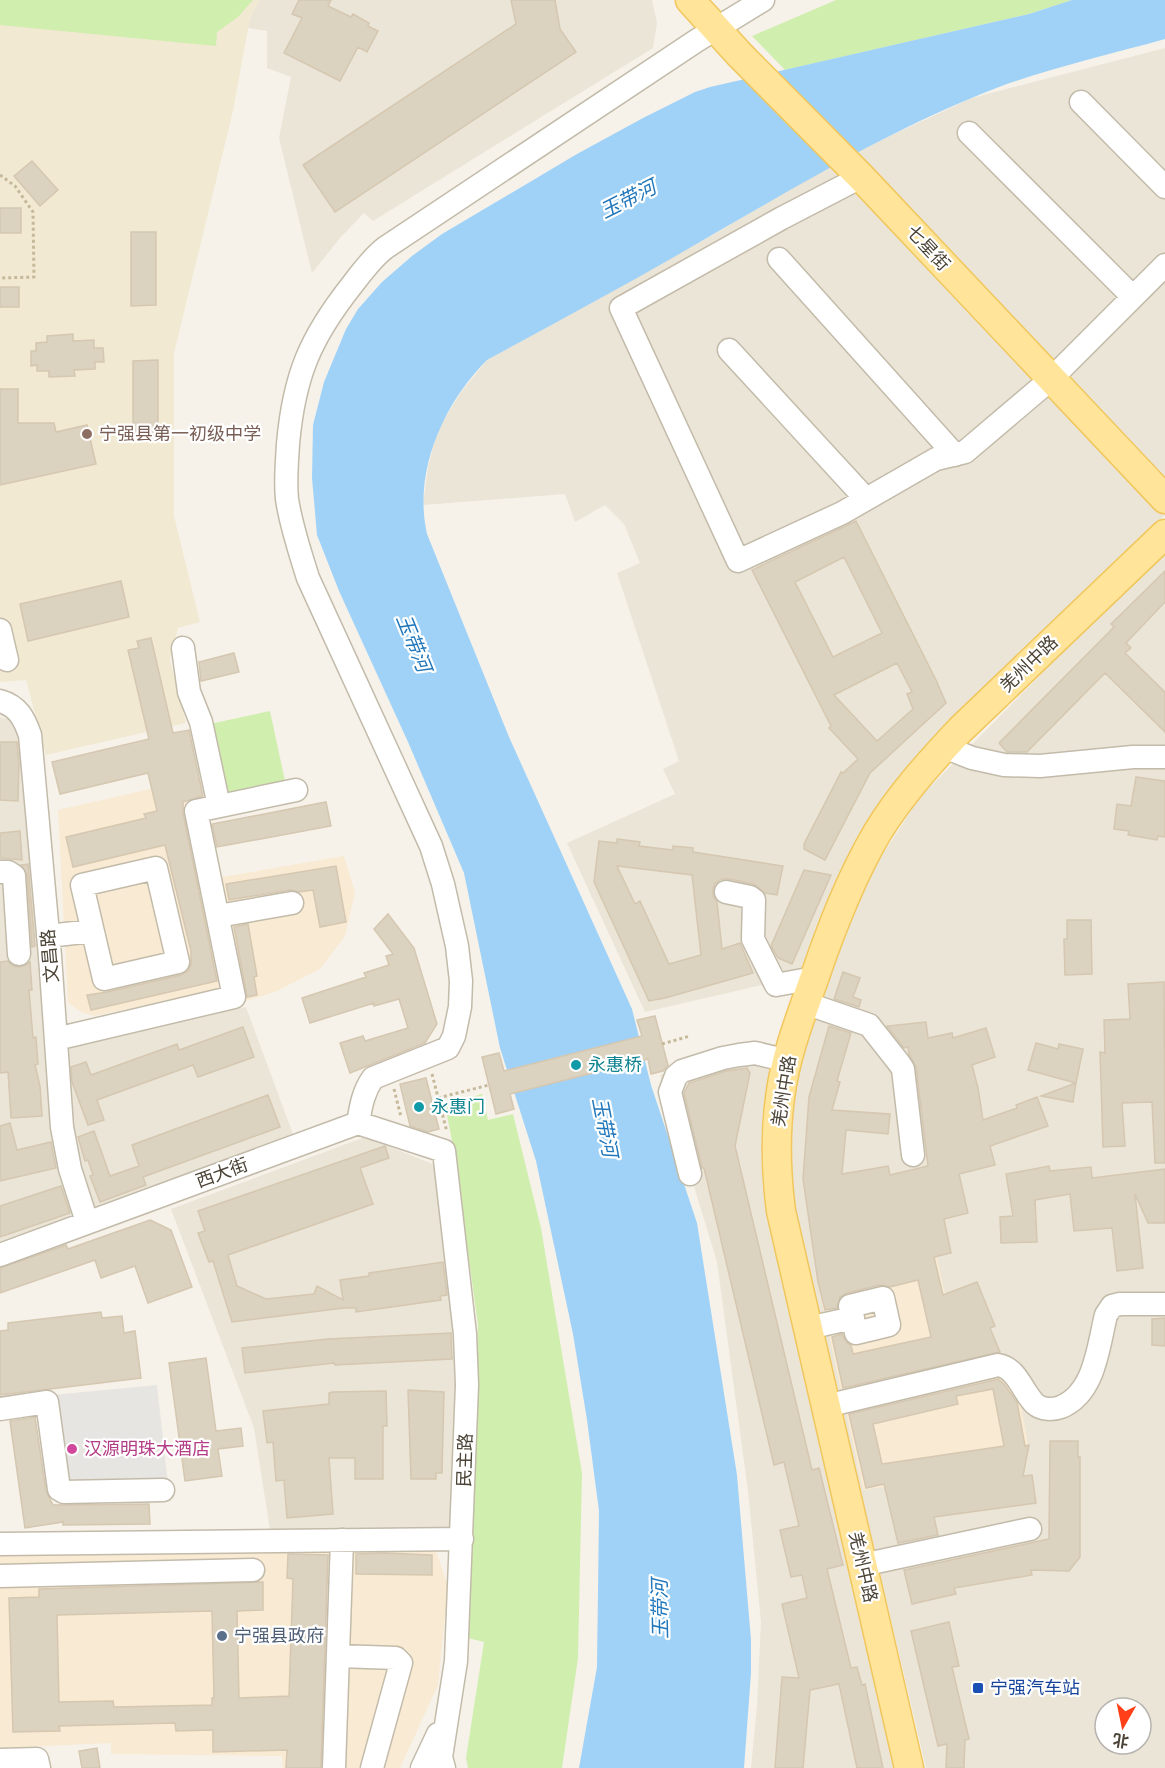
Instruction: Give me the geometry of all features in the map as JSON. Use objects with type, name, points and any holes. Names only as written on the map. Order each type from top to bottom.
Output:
[{"type":"main road","name":"七星街","points":[[690,0],[1165,499]]},
{"type":"main road","name":"羌州中路","points":[[909,1768],[781,1211],[776,1168],[780,1099],[788,1061],[810,990],[852,880],[873,840],[911,785],[944,747],[1165,534]]},
{"type":"street","points":[[444,1151],[358,1123],[366,1087],[377,1075],[448,1048],[457,1024],[461,981],[451,916],[431,846],[308,578],[297,543],[287,498],[287,463],[291,414],[304,365],[323,324],[374,257],[385,248],[716,28],[763,0]]},
{"type":"street","points":[[1081,102],[1165,187]]},
{"type":"street","points":[[969,133],[1132,297]]},
{"type":"street","points":[[858,174],[621,308],[738,561],[842,513],[936,459],[965,452],[1051,378],[1165,265]]},
{"type":"street","points":[[779,259],[955,455]]},
{"type":"street","points":[[729,350],[866,499]]},
{"type":"street","points":[[0,630],[7,660]]},
{"type":"street","points":[[183,648],[189,692],[201,722],[219,806]]},
{"type":"street","name":"文昌路","points":[[0,701],[10,703],[23,716],[30,735],[49,944],[62,1127],[70,1169],[87,1222]]},
{"type":"street","points":[[944,747],[972,758],[1004,765],[1040,766],[1133,757],[1165,757]]},
{"type":"street","points":[[56,1039],[234,997],[196,811],[296,790]]},
{"type":"street","points":[[156,868],[178,962],[104,979],[92,931],[82,885],[156,868]]},
{"type":"street","points":[[0,872],[8,872],[14,876],[10,955],[92,931]]},
{"type":"street","points":[[726,892],[754,900],[753,939],[776,985],[810,990],[869,1025],[899,1062],[903,1069],[913,1155]]},
{"type":"street","points":[[218,916],[292,903]]},
{"type":"street","points":[[690,1174],[670,1092],[675,1076],[682,1071],[739,1055],[755,1053],[788,1061]]},
{"type":"street","name":"西大街","points":[[0,1255],[358,1123]]},
{"type":"street","name":"民主路","points":[[444,1151],[467,1357],[462,1539],[455,1669],[441,1757],[444,1768]]},
{"type":"street","points":[[826,1406],[998,1365],[1011,1370],[1036,1405],[1045,1409],[1055,1409],[1072,1401],[1083,1390],[1089,1378],[1106,1315],[1112,1306],[1165,1304]]},
{"type":"street","points":[[808,1328],[853,1318]]},
{"type":"street","points":[[0,1409],[47,1402],[59,1489],[64,1492],[163,1490]]},
{"type":"street","points":[[862,1565],[1030,1529]]},
{"type":"street","points":[[0,1544],[462,1539]]},
{"type":"street","points":[[334,1768],[342,1540]]},
{"type":"street","points":[[151,1542],[152,1572]]},
{"type":"street","points":[[0,1576],[253,1570]]},
{"type":"street","points":[[338,1656],[396,1658],[401,1663],[372,1768]]},
{"type":"street","points":[[422,1768],[448,1712]]},
{"type":"street","points":[[0,1760],[37,1759],[39,1768]]},
{"type":"path","points":[[0,175],[15,186],[33,212],[34,277],[0,278]]},
{"type":"path","points":[[662,1044],[690,1036]]},
{"type":"path","points":[[422,1075],[432,1073],[447,1132],[444,1151]]},
{"type":"path","points":[[392,1083],[406,1139]]},
{"type":"path","points":[[438,1098],[489,1085]]},
{"type":"shaded area","name":"宁强县第一初级中学","points":[[0,0],[259,0],[250,18],[233,111],[174,353],[174,516],[200,622],[178,628],[170,660],[186,723],[46,755],[26,680],[0,682]]},
{"type":"shaded area","points":[[259,0],[652,0],[657,23],[653,48],[373,221],[364,213],[312,273],[279,138],[291,77],[267,68],[267,31],[248,28]]},
{"type":"shaded area","points":[[1165,48],[1165,515],[919,756],[867,823],[816,926],[801,976],[645,1012],[567,843],[675,794],[663,769],[679,761],[617,573],[640,563],[624,524],[605,505],[575,522],[565,494],[423,505],[428,467],[437,432],[461,392],[487,360],[716,233],[817,173],[972,98]]},
{"type":"shaded area","points":[[1165,549],[1165,1768],[926,1768],[786,1176],[792,1099],[816,1002],[870,874],[920,797]]},
{"type":"shaded area","points":[[0,717],[9,720],[23,737],[29,750],[46,1054],[246,1007],[294,1137],[0,1246]]},
{"type":"shaded area","points":[[181,782],[227,975],[225,988],[94,1016],[81,1012],[68,1003],[58,810]]},
{"type":"shaded area","points":[[344,856],[355,893],[345,936],[320,969],[275,992],[239,1003],[217,878]]},
{"type":"shaded area","points":[[783,1043],[770,1112],[896,1768],[751,1768],[761,1622],[748,1491],[717,1262],[660,1075],[673,1072],[671,1066]]},
{"type":"shaded area","points":[[365,1137],[438,1166],[461,1325],[455,1529],[270,1530],[254,1428],[171,1209]]},
{"type":"shaded area","points":[[937,1258],[950,1316],[961,1314],[972,1361],[841,1390],[818,1285]]},
{"type":"shaded area","points":[[992,1369],[1018,1388],[1029,1450],[1026,1466],[863,1490],[845,1408]]},
{"type":"shaded area","points":[[157,1385],[169,1493],[56,1498],[42,1396]]},
{"type":"shaded area","name":"宁强县政府","points":[[286,1548],[436,1551],[448,1586],[438,1685],[400,1768],[283,1768],[282,1756],[111,1754],[111,1743],[0,1748],[0,1555]]},
{"type":"green space","points":[[0,0],[253,0],[238,17],[217,32],[216,46],[0,25]]},
{"type":"green space","points":[[836,0],[1072,0],[1029,14],[785,70],[752,36]]},
{"type":"green space","points":[[270,711],[285,781],[225,794],[210,724]]},
{"type":"green space","points":[[482,1094],[488,1120],[513,1114],[541,1228],[582,1473],[578,1658],[562,1768],[468,1768],[466,1758],[484,1642],[468,1638],[478,1325],[454,1151],[445,1105]]},
{"type":"water","name":"玉带河","points":[[1072,0],[1165,0],[1165,39],[1021,80],[941,111],[875,143],[487,360],[457,397],[435,440],[428,463],[424,487],[427,534],[509,737],[632,1009],[651,1085],[697,1223],[737,1475],[751,1640],[751,1673],[744,1768],[579,1768],[597,1667],[599,1511],[573,1334],[536,1161],[500,1048],[464,873],[408,742],[339,591],[317,535],[312,478],[313,425],[324,382],[346,329],[358,309],[382,282],[412,256],[442,234],[577,154],[643,118],[710,87],[1029,14]]},
{"type":"building","points":[[299,0],[331,0],[328,6],[351,17],[353,14],[378,31],[367,52],[358,47],[340,81],[284,53],[302,18],[292,14]]},
{"type":"building","points":[[511,0],[555,0],[560,29],[576,52],[335,212],[303,165],[516,24]]},
{"type":"building","points":[[32,161],[58,190],[40,206],[14,176]]},
{"type":"building","points":[[0,208],[21,208],[21,233],[0,233]]},
{"type":"building","points":[[131,232],[156,232],[156,305],[131,306]]},
{"type":"building","points":[[0,287],[19,287],[19,307],[0,307]]},
{"type":"building","points":[[73,334],[73,341],[94,340],[94,348],[103,348],[104,362],[95,362],[95,369],[74,370],[75,376],[49,377],[49,371],[37,371],[37,365],[31,366],[31,351],[36,351],[36,343],[47,342],[47,336]]},
{"type":"building","points":[[158,360],[158,440],[133,441],[133,361]]},
{"type":"building","points":[[0,389],[18,389],[18,423],[54,423],[56,432],[87,425],[96,464],[0,485]]},
{"type":"building","points":[[856,521],[946,703],[870,773],[825,860],[804,849],[804,844],[841,772],[843,773],[858,759],[829,728],[831,726],[752,570]],"holes":[[[844,557],[882,633],[833,657],[795,582]],[[897,663],[912,692],[907,694],[913,709],[877,741],[834,695]]]},
{"type":"building","points":[[1165,571],[1165,602],[1126,643],[1131,648],[1125,653],[1165,692],[1165,732],[1105,673],[1027,752],[1007,752],[999,743],[1114,627],[1111,624]]},
{"type":"building","points":[[121,581],[129,617],[28,641],[20,604]]},
{"type":"building","points":[[151,638],[173,733],[189,730],[203,796],[183,802],[183,813],[217,981],[91,1010],[87,995],[181,975],[188,971],[191,965],[191,951],[165,845],[73,867],[66,837],[146,818],[144,814],[157,811],[148,773],[60,794],[52,762],[149,739],[128,650],[139,648],[137,641]]},
{"type":"building","points":[[234,653],[239,672],[201,681],[199,662]]},
{"type":"building","points":[[0,742],[17,742],[18,801],[0,800]]},
{"type":"building","points":[[1136,777],[1165,781],[1165,837],[1158,836],[1157,840],[1128,835],[1129,831],[1114,829],[1117,804],[1131,806]]},
{"type":"building","points":[[326,802],[331,826],[217,847],[212,824]]},
{"type":"building","points":[[20,831],[22,860],[0,858],[0,833]]},
{"type":"building","points":[[617,839],[640,842],[639,846],[673,850],[673,846],[693,848],[693,852],[783,866],[777,895],[765,893],[753,884],[729,879],[721,879],[713,889],[713,896],[717,902],[722,949],[740,943],[753,973],[649,1001],[594,882],[599,841],[617,843]],"holes":[[[617,866],[692,875],[701,955],[669,964],[640,901],[635,904]]]},
{"type":"building","points":[[28,864],[35,946],[32,947],[27,875],[21,865]]},
{"type":"building","points":[[336,866],[346,922],[320,927],[313,890],[299,892],[290,890],[229,900],[226,884]]},
{"type":"building","points":[[804,870],[831,875],[792,964],[778,958],[771,946]]},
{"type":"building","points":[[388,914],[414,948],[437,1024],[425,1043],[350,1073],[340,1043],[363,1036],[365,1041],[408,1028],[399,999],[374,1006],[374,1003],[310,1023],[302,998],[366,977],[364,973],[389,965],[386,956],[393,954],[374,929]]},
{"type":"building","points":[[1067,920],[1091,920],[1092,974],[1065,975],[1064,939],[1067,939]]},
{"type":"building","points":[[248,924],[257,976],[254,977],[257,995],[247,997],[234,927]]},
{"type":"building","points":[[8,961],[13,966],[19,967],[30,962],[32,990],[29,990],[33,1038],[36,1037],[38,1064],[35,1065],[40,1086],[42,1116],[11,1118],[8,1072],[0,1073],[0,962]]},
{"type":"building","points":[[843,972],[860,978],[853,997],[861,1000],[859,1007],[834,999]]},
{"type":"building","points":[[1164,982],[1165,1163],[1155,1163],[1152,1102],[1122,1103],[1125,1146],[1103,1147],[1100,1052],[1105,1053],[1104,1020],[1130,1019],[1128,984]]},
{"type":"building","name":"永惠桥","points":[[655,1016],[668,1065],[663,1071],[651,1074],[648,1059],[510,1094],[514,1109],[496,1114],[482,1057],[499,1053],[504,1071],[642,1036],[637,1020]]},
{"type":"building","points":[[926,1022],[928,1038],[952,1033],[953,1038],[986,1028],[995,1057],[972,1065],[983,1120],[1017,1108],[1016,1105],[1037,1097],[1048,1126],[990,1146],[995,1165],[959,1174],[968,1213],[944,1219],[951,1253],[934,1257],[943,1295],[977,1282],[995,1326],[990,1328],[1000,1352],[843,1388],[832,1337],[842,1334],[846,1342],[851,1345],[853,1354],[931,1337],[918,1280],[890,1287],[880,1285],[847,1293],[840,1297],[837,1308],[825,1310],[818,1282],[803,1179],[809,1097],[829,1026],[851,1033],[837,1081],[840,1082],[832,1110],[890,1114],[888,1134],[846,1130],[842,1174],[888,1166],[890,1175],[928,1166],[916,1067],[908,1047],[904,1048],[887,1026]]},
{"type":"building","points":[[243,1027],[254,1057],[198,1077],[193,1065],[97,1100],[104,1120],[88,1125],[72,1082],[71,1067],[86,1062],[91,1075],[177,1044],[179,1050]]},
{"type":"building","points":[[1036,1043],[1058,1049],[1059,1044],[1083,1049],[1076,1083],[1028,1070]]},
{"type":"building","points":[[747,1068],[750,1073],[735,1146],[812,1470],[819,1468],[843,1565],[827,1569],[851,1668],[857,1667],[862,1685],[865,1684],[883,1768],[857,1768],[839,1684],[810,1690],[803,1768],[775,1768],[782,1677],[799,1678],[782,1604],[807,1598],[802,1575],[791,1577],[780,1530],[799,1526],[784,1462],[774,1465],[704,1168],[702,1168],[684,1093],[689,1083],[726,1071]]},
{"type":"building","name":"永惠门","points":[[426,1078],[439,1129],[428,1132],[410,1126],[400,1084]]},
{"type":"building","points":[[1076,1083],[1073,1102],[1041,1096]]},
{"type":"building","points":[[268,1095],[280,1127],[143,1177],[146,1185],[100,1202],[90,1176],[93,1175],[88,1160],[85,1161],[78,1137],[94,1131],[110,1176],[139,1166],[132,1145]]},
{"type":"building","points":[[10,1123],[17,1150],[51,1142],[56,1168],[0,1181],[0,1126]]},
{"type":"building","points":[[385,1146],[389,1158],[360,1168],[373,1204],[228,1255],[237,1286],[266,1299],[314,1294],[317,1286],[343,1300],[340,1280],[369,1276],[369,1273],[443,1262],[447,1295],[440,1296],[441,1300],[356,1312],[356,1308],[344,1308],[232,1322],[213,1261],[209,1262],[198,1233],[205,1231],[198,1211]]},
{"type":"building","points":[[1049,1166],[1050,1171],[1091,1167],[1092,1178],[1165,1169],[1165,1223],[1148,1223],[1135,1194],[1143,1268],[1117,1271],[1112,1228],[1074,1231],[1070,1194],[1035,1200],[1037,1242],[1001,1243],[1000,1217],[1013,1216],[1006,1174]]},
{"type":"building","points":[[61,1186],[70,1213],[0,1237],[0,1206]]},
{"type":"building","points":[[150,1220],[171,1230],[192,1287],[148,1303],[135,1266],[101,1278],[95,1260],[0,1293],[0,1268],[66,1245],[68,1249]]},
{"type":"building","points":[[101,1312],[102,1318],[122,1316],[124,1333],[135,1331],[141,1378],[0,1395],[0,1331],[8,1330],[8,1323]]},
{"type":"building","points":[[1165,1318],[1165,1346],[1152,1345],[1152,1319]]},
{"type":"building","points":[[451,1333],[452,1359],[335,1365],[334,1363],[245,1373],[242,1348],[328,1339]]},
{"type":"building","points":[[206,1358],[216,1431],[241,1428],[243,1446],[218,1449],[222,1476],[185,1481],[169,1363]]},
{"type":"building","points":[[998,1379],[1017,1402],[1025,1446],[1029,1445],[1023,1476],[1032,1475],[1036,1503],[934,1517],[938,1535],[898,1543],[884,1484],[866,1488],[849,1414]],"holes":[[[993,1389],[1004,1446],[882,1464],[873,1424],[958,1404],[956,1396]]]},
{"type":"building","points":[[408,1390],[444,1392],[442,1473],[436,1473],[436,1479],[411,1479]]},
{"type":"building","points":[[386,1391],[387,1426],[383,1426],[383,1479],[355,1479],[355,1458],[329,1458],[333,1514],[287,1518],[284,1480],[276,1481],[273,1442],[267,1443],[263,1411],[329,1404],[329,1393],[332,1392]]},
{"type":"building","points":[[35,1417],[46,1491],[53,1505],[149,1504],[150,1524],[63,1525],[63,1522],[25,1528],[10,1421]]},
{"type":"building","points":[[1050,1441],[1078,1441],[1080,1557],[1069,1571],[1031,1570],[1032,1575],[954,1588],[956,1594],[912,1604],[904,1570],[1049,1539]]},
{"type":"building","points":[[288,1554],[328,1555],[321,1768],[286,1768],[287,1750],[213,1752],[213,1730],[176,1731],[175,1723],[59,1726],[60,1731],[13,1732],[9,1598],[39,1597],[39,1589],[263,1582],[263,1610],[237,1611],[239,1698],[289,1696],[293,1579],[287,1578]],"holes":[[[212,1611],[214,1698],[212,1698],[212,1705],[114,1707],[113,1701],[59,1702],[57,1615]]]},
{"type":"building","points":[[356,1554],[432,1555],[432,1575],[356,1574]]},
{"type":"building","points":[[949,1622],[959,1666],[952,1667],[969,1739],[965,1740],[964,1768],[946,1768],[947,1744],[938,1746],[911,1631]]},
{"type":"building","points":[[97,1748],[100,1768],[82,1768],[79,1751]]},
{"type":"place","name":"宁强县第一初级中学","points":[[87,434]]},
{"type":"place","name":"永惠桥","points":[[576,1065]]},
{"type":"place","name":"永惠门","points":[[419,1107]]},
{"type":"place","name":"汉源明珠大酒店","points":[[72,1449]]},
{"type":"place","name":"宁强县政府","points":[[222,1636]]},
{"type":"place","name":"宁强汽车站","points":[[978,1688]]}]
